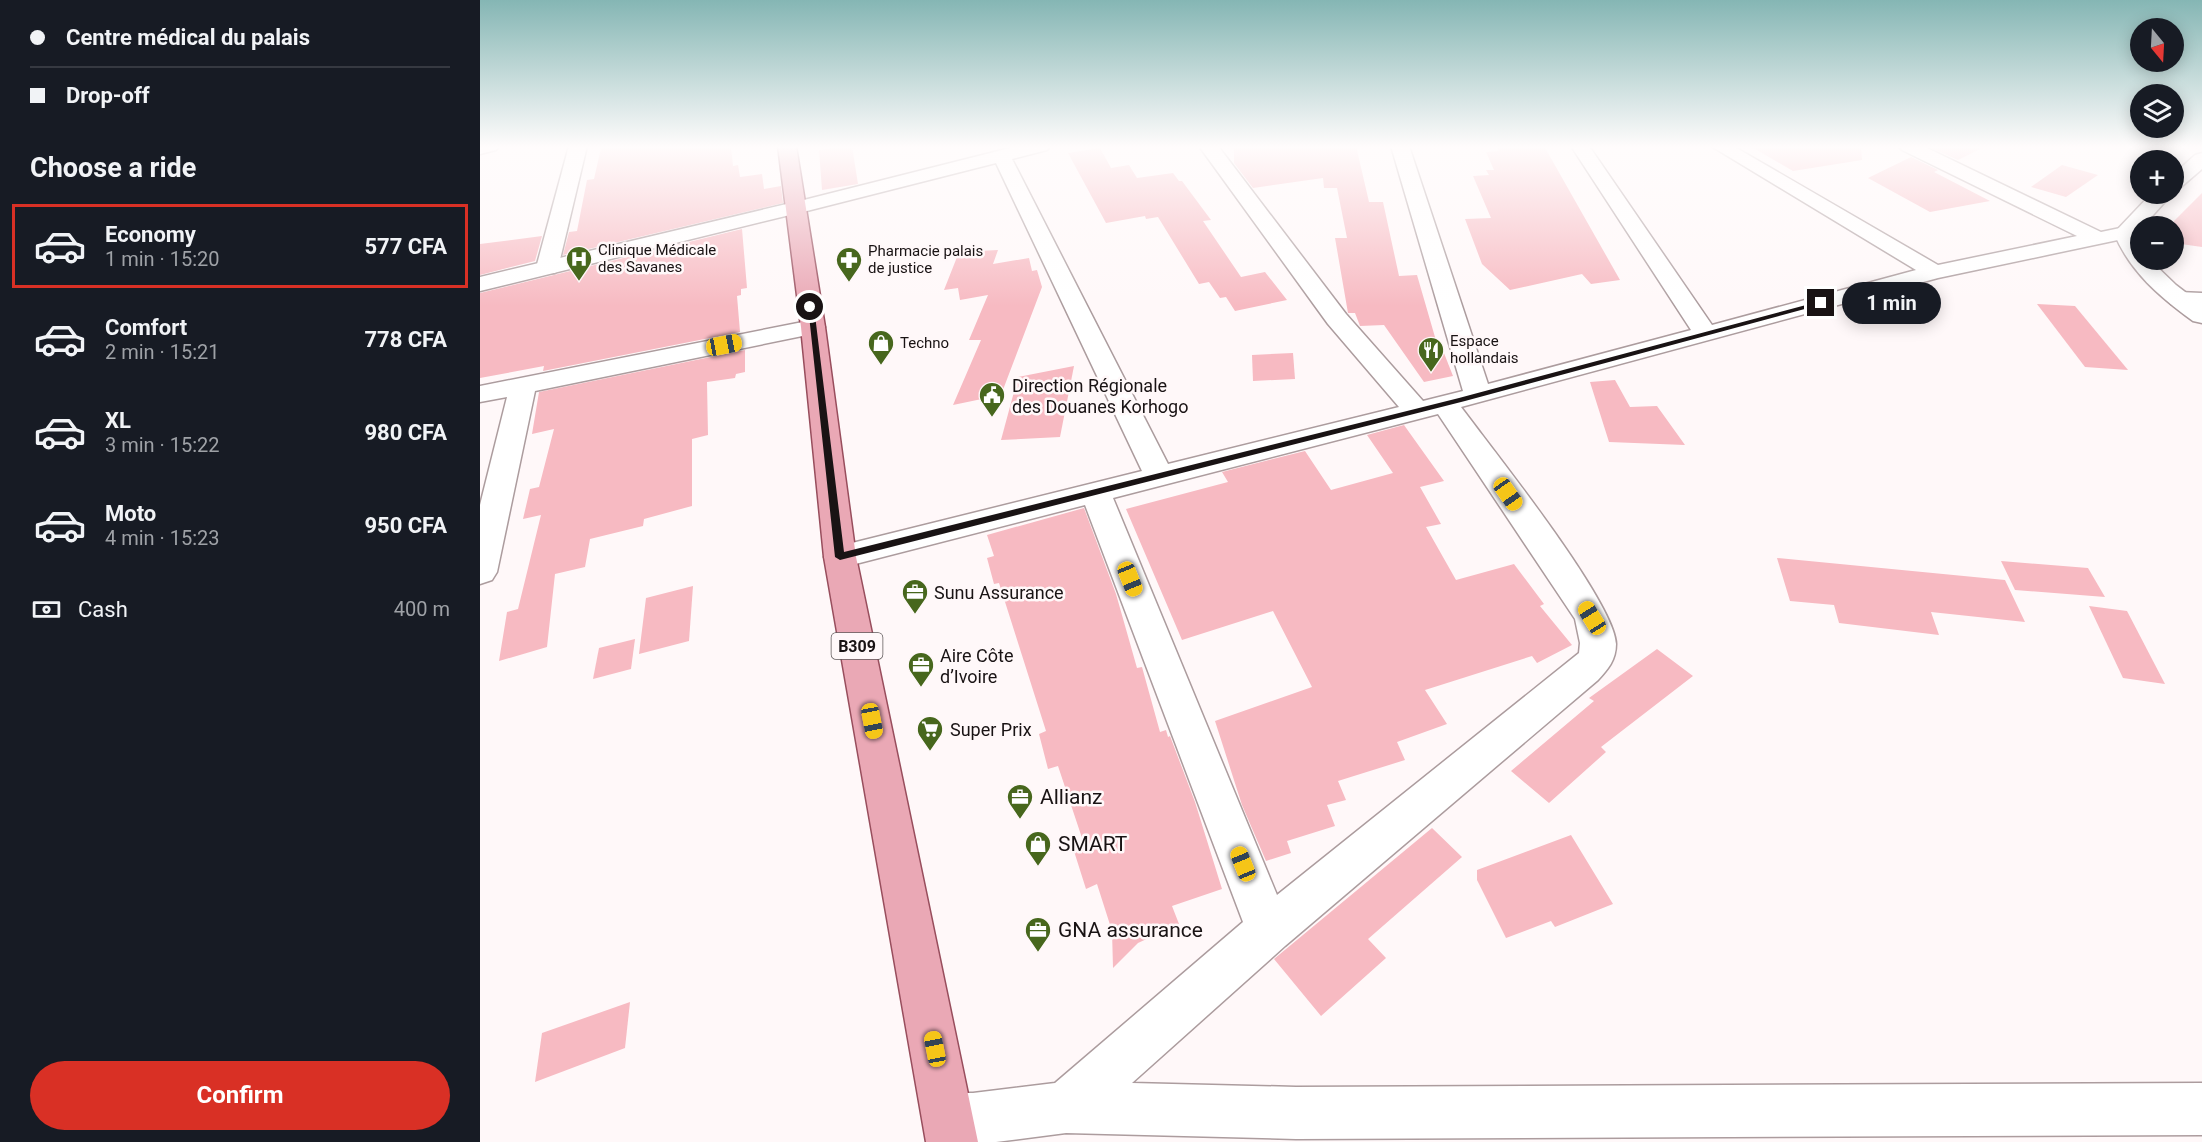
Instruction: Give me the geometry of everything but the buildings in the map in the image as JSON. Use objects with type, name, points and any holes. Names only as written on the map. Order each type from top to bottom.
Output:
[{"type":"main road","name":"B309","points":[[794,199],[813,327],[840,557],[970,1131]]},
{"type":"street","points":[[547,268],[564,199]]},
{"type":"street","points":[[480,284],[829,199]]},
{"type":"street","points":[[1023,199],[1159,476]]},
{"type":"street","points":[[1066,1107],[1269,930],[1576,678],[1596,658],[1598,643],[1592,618],[1559,566],[1446,403],[1337,319],[1248,199]]},
{"type":"street","points":[[1410,199],[1446,403]]},
{"type":"street","points":[[1616,199],[1706,334]]},
{"type":"street","points":[[1811,199],[1935,272]]},
{"type":"street","points":[[2017,199],[2097,238]]},
{"type":"street","points":[[840,557],[1446,403],[1935,272],[2125,234],[2153,204]]},
{"type":"street","points":[[2125,234],[2130,248],[2145,270],[2190,299],[2202,316]]},
{"type":"street","points":[[480,394],[813,327]]},
{"type":"street","points":[[480,572],[523,385]]},
{"type":"street","points":[[1095,491],[1269,930]]},
{"type":"street","points":[[970,1131],[1066,1107],[1296,1113],[2202,1109]]},
{"type":"place","name":"Clinique Médicale des Savanes","points":[[579,282]]},
{"type":"place","name":"Pharmacie palais de justice","points":[[849,283]]},
{"type":"place","name":"Techno","points":[[881,366]]},
{"type":"place","name":"Espace hollandais","points":[[1431,373]]},
{"type":"place","name":"Direction Régionale des Douanes Korhogo","points":[[992,418]]},
{"type":"place","name":"Sunu Assurance","points":[[915,615]]},
{"type":"place","name":"Aire Côte d’Ivoire","points":[[921,688]]},
{"type":"place","name":"Super Prix","points":[[930,752]]},
{"type":"place","name":"Allianz","points":[[1020,820]]},
{"type":"place","name":"SMART","points":[[1038,867]]},
{"type":"place","name":"GNA assurance","points":[[1038,953]]},
{"type":"route","points":[[810,307],[840,557],[1462,399],[1821,303]]}]
